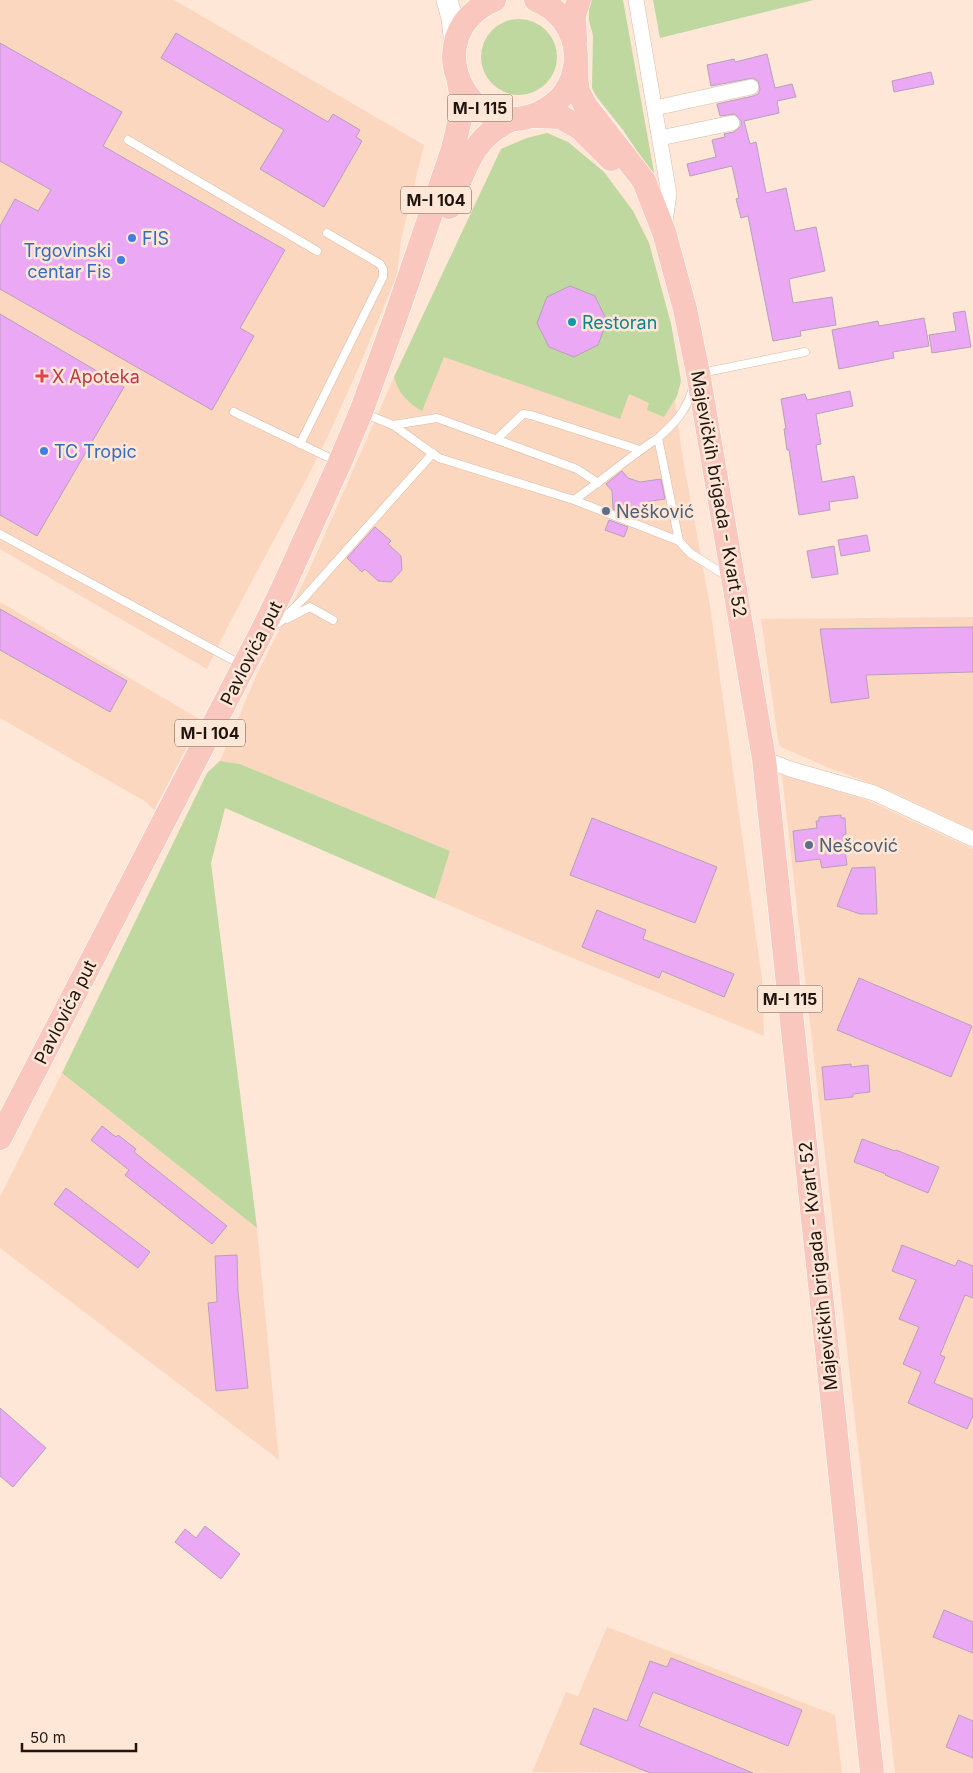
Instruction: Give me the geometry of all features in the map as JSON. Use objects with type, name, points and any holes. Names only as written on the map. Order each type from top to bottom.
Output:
[{"type":"main road","points":[[447,0],[452,18],[455,44]]},
{"type":"main road","name":"M-I 115","points":[[494,0],[483,5],[470,15],[460,29],[455,44],[454,64],[458,82],[467,97],[480,108],[496,116],[524,118],[561,117],[580,128],[620,169],[664,232]]},
{"type":"main road","name":"M-I 115","points":[[524,118],[551,107],[565,94],[574,77],[576,50],[568,26],[556,12],[536,0]]},
{"type":"main road","name":"M-I 115","points":[[579,0],[574,15],[578,92],[585,105],[644,181],[664,232]]},
{"type":"main road","name":"M-I 104","points":[[396,316],[453,149],[463,106],[458,82]]},
{"type":"main road","name":"M-I 104","points":[[396,316],[443,220],[475,148],[498,125],[524,118]]},
{"type":"main road","name":"Majevičkih brigada - Kvart 52","points":[[664,232],[685,309],[698,373],[764,759],[872,1773]]},
{"type":"main road","name":"Pavlovića put","points":[[0,1138],[244,666],[271,628],[282,590],[361,412],[396,316]]},
{"type":"street","points":[[636,0],[670,194],[664,232]]},
{"type":"street","points":[[655,108],[751,87]]},
{"type":"street","points":[[660,138],[732,122]]},
{"type":"street","points":[[764,759],[790,769],[874,793],[973,839]]},
{"type":"lane","points":[[128,140],[317,251]]},
{"type":"lane","points":[[300,444],[383,277],[384,269],[380,264],[327,233]]},
{"type":"lane","points":[[574,500],[670,428],[689,404],[698,373],[805,352]]},
{"type":"lane","points":[[234,412],[340,462]]},
{"type":"lane","points":[[361,412],[393,425],[439,458],[574,500],[679,541],[690,553],[734,580]]},
{"type":"lane","points":[[497,439],[523,414],[640,450]]},
{"type":"lane","points":[[393,425],[437,418],[577,470],[598,483]]},
{"type":"lane","points":[[658,438],[679,541]]},
{"type":"lane","points":[[271,628],[379,516],[433,453]]},
{"type":"lane","points":[[0,534],[244,666]]},
{"type":"lane","points":[[271,628],[310,607],[333,620]]},
{"type":"shaded area","points":[[0,0],[174,0],[424,145],[401,240],[397,275],[329,434],[207,669],[0,549]]},
{"type":"shaded area","points":[[547,133],[568,142],[604,172],[633,211],[649,243],[671,324],[681,381],[675,401],[682,453],[710,606],[762,979],[764,1036],[553,950],[435,899],[450,851],[240,764],[220,761],[257,674],[306,577],[394,377],[501,149],[527,138]]},
{"type":"shaded area","points":[[0,602],[201,720],[154,810],[146,802],[0,718]]},
{"type":"shaded area","points":[[973,617],[973,830],[888,790],[829,768],[779,746],[761,619]]},
{"type":"shaded area","points":[[782,775],[867,800],[973,849],[973,1773],[895,1773]]},
{"type":"shaded area","points":[[62,1073],[257,1228],[279,1460],[0,1248],[0,1197]]},
{"type":"shaded area","points":[[607,1627],[835,1715],[842,1773],[532,1772],[566,1692],[578,1696]]},
{"type":"green space","points":[[589,0],[623,0],[655,178],[592,88],[593,36],[589,20]]},
{"type":"green space","points":[[653,0],[814,0],[660,38]]},
{"type":"green space","points":[[519,19],[534,22],[546,30],[554,42],[557,57],[554,72],[546,84],[534,92],[519,95],[504,92],[492,84],[484,72],[481,57],[484,42],[492,30],[504,22]]},
{"type":"green space","points":[[547,133],[568,142],[604,172],[633,211],[649,243],[671,324],[681,381],[677,396],[664,417],[647,410],[649,403],[629,394],[620,419],[444,357],[422,411],[404,397],[396,383],[394,377],[501,149],[527,138]]},
{"type":"green space","points":[[220,761],[240,764],[450,851],[435,899],[225,808],[211,863],[257,1228],[62,1073],[207,773]]},
{"type":"building","points":[[176,33],[328,122],[333,114],[360,130],[356,137],[362,141],[324,207],[260,169],[284,130],[161,58]]},
{"type":"building","name":"FIS","points":[[0,43],[122,112],[103,146],[285,250],[240,328],[254,336],[212,410],[0,289],[0,226],[15,199],[38,211],[51,190],[0,161]]},
{"type":"building","points":[[767,54],[775,88],[792,84],[796,97],[777,101],[779,113],[744,121],[750,144],[756,142],[766,193],[786,188],[795,231],[816,227],[825,271],[789,279],[793,303],[832,297],[836,325],[800,331],[801,336],[773,341],[748,216],[741,218],[736,199],[739,198],[732,166],[690,176],[687,164],[716,157],[712,140],[725,137],[724,134],[734,132],[741,126],[741,121],[735,114],[720,116],[717,104],[753,96],[758,94],[760,89],[758,81],[753,78],[711,86],[707,65],[734,59],[735,62]]},
{"type":"building","points":[[931,72],[934,84],[894,92],[892,81]]},
{"type":"building","name":"Restoran","points":[[570,286],[595,296],[607,321],[598,345],[574,357],[549,347],[537,323],[547,297]]},
{"type":"building","points":[[965,311],[971,347],[932,353],[929,335],[956,331],[953,313]]},
{"type":"building","name":"TC Tropic","points":[[0,314],[124,387],[37,536],[0,515]]},
{"type":"building","points":[[924,318],[929,346],[893,352],[894,358],[839,369],[832,330],[878,321],[879,326]]},
{"type":"building","points":[[850,391],[853,406],[816,414],[821,444],[816,445],[822,482],[854,476],[858,498],[829,502],[830,510],[799,515],[789,450],[787,450],[781,399],[805,394],[807,400]]},
{"type":"building","points":[[622,471],[628,478],[640,482],[661,479],[665,499],[646,502],[632,517],[613,509],[612,491],[606,484]]},
{"type":"building","points":[[609,520],[628,527],[624,537],[605,530]]},
{"type":"building","points":[[375,527],[391,541],[388,544],[401,556],[402,570],[391,582],[378,581],[365,569],[362,572],[347,558]]},
{"type":"building","points":[[867,535],[870,551],[841,556],[838,540]]},
{"type":"building","points":[[834,546],[838,574],[812,578],[807,551]]},
{"type":"building","points":[[0,609],[127,681],[110,712],[0,650]]},
{"type":"building","points":[[973,627],[973,672],[866,675],[869,698],[831,703],[820,629]]},
{"type":"building","points":[[841,815],[841,818],[845,818],[846,834],[843,835],[847,865],[822,868],[820,859],[796,862],[793,831],[817,828],[816,821],[819,821],[819,817]]},
{"type":"building","points":[[592,818],[717,867],[695,923],[570,875]]},
{"type":"building","points":[[875,867],[877,914],[860,914],[837,906],[852,868]]},
{"type":"building","points":[[597,910],[646,930],[643,939],[734,974],[724,997],[662,971],[659,978],[582,947]]},
{"type":"building","points":[[859,978],[972,1026],[951,1077],[837,1030]]},
{"type":"building","points":[[851,1064],[851,1067],[868,1065],[870,1092],[853,1094],[853,1097],[825,1100],[822,1067]]},
{"type":"building","points":[[102,1126],[116,1137],[118,1135],[136,1149],[134,1152],[227,1226],[212,1244],[125,1175],[129,1170],[91,1140]]},
{"type":"building","points":[[862,1139],[939,1167],[928,1193],[854,1162]]},
{"type":"building","points":[[66,1188],[150,1252],[138,1268],[54,1204]]},
{"type":"building","points":[[902,1245],[955,1266],[958,1260],[973,1266],[973,1298],[965,1295],[940,1355],[945,1357],[934,1383],[973,1399],[973,1416],[967,1429],[908,1403],[921,1372],[903,1364],[919,1327],[899,1319],[916,1280],[892,1271]]},
{"type":"building","points":[[237,1255],[238,1291],[248,1388],[216,1391],[208,1303],[217,1302],[215,1256]]},
{"type":"building","points":[[0,1408],[46,1448],[13,1487],[0,1476]]},
{"type":"building","points":[[205,1526],[240,1554],[221,1579],[175,1542],[185,1529],[196,1538]]},
{"type":"building","points":[[944,1610],[973,1622],[973,1653],[933,1637]]},
{"type":"building","points":[[671,1658],[802,1710],[788,1746],[653,1692],[639,1726],[753,1773],[650,1773],[580,1744],[594,1708],[627,1721],[650,1661],[667,1667]]},
{"type":"building","points":[[959,1715],[973,1721],[973,1758],[946,1747]]},
{"type":"place","name":"FIS","points":[[132,238]]},
{"type":"place","name":"Trgovinski centar Fis","points":[[121,260]]},
{"type":"place","name":"Restoran","points":[[572,322]]},
{"type":"place","name":"X Apoteka","points":[[42,376]]},
{"type":"place","name":"TC Tropic","points":[[44,451]]},
{"type":"place","name":"Nešković","points":[[606,511]]},
{"type":"place","name":"Nešcović","points":[[809,845]]}]
